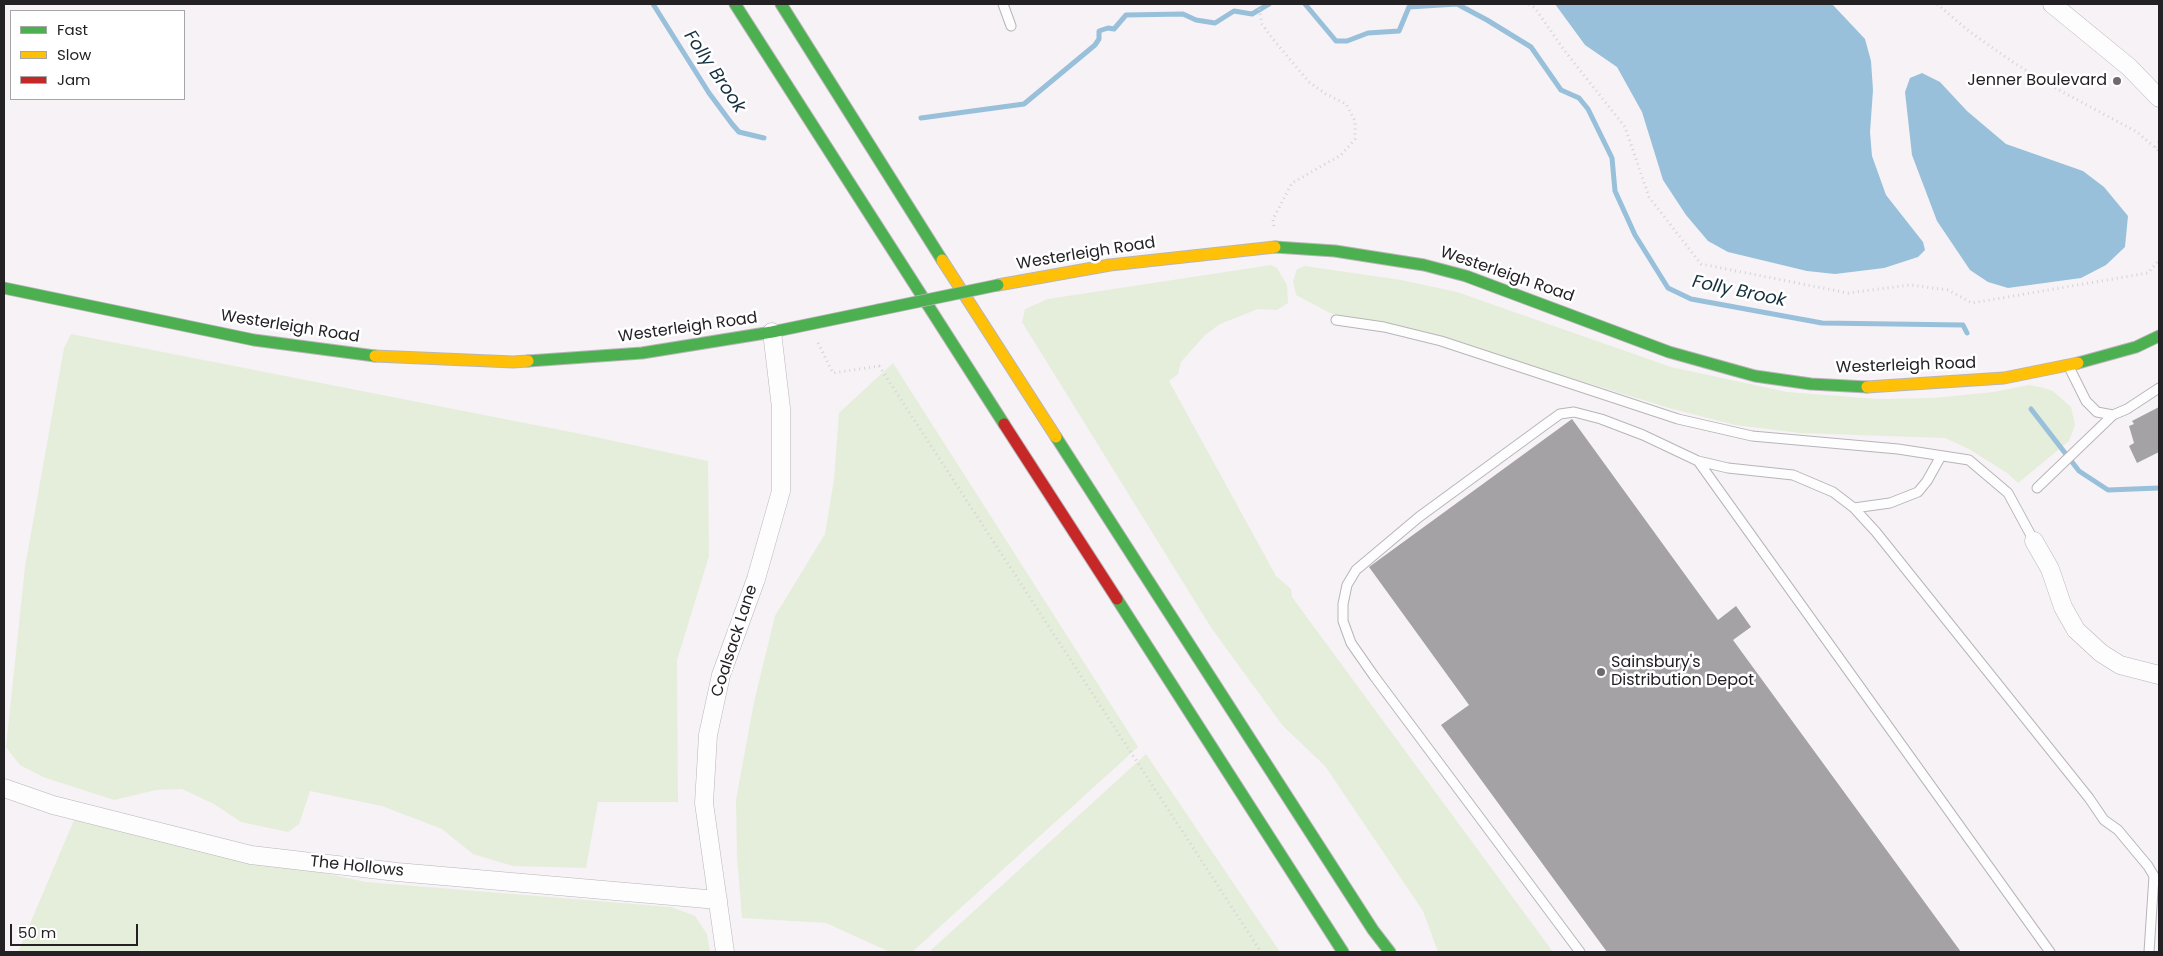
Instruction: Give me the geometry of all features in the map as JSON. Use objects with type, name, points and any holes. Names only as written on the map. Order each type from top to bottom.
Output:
[{"type":"main road","points":[[735,4],[1343,952]]},
{"type":"main road","points":[[781,4],[976,315],[1373,930],[1390,952]]},
{"type":"main road","name":"Westerleigh Road","points":[[4,288],[254,340],[320,350],[387,357],[514,362],[642,353],[772,332],[998,285],[1110,264],[1276,247],[1336,250],[1424,265],[1466,276],[1670,352],[1755,376],[1811,384],[1860,387],[1983,380],[2069,366],[2136,347],[2159,336]]},
{"type":"street","points":[[2052,4],[2099,40],[2159,98]]},
{"type":"street","name":"Coalsack Lane","points":[[725,952],[704,803],[708,735],[722,675],[756,579],[781,491],[781,408],[772,332]]},
{"type":"street","points":[[2034,541],[2050,570],[2063,607],[2076,630],[2101,653],[2120,665],[2159,674]]},
{"type":"street","name":"The Hollows","points":[[4,788],[53,805],[251,855],[397,872],[718,900]]},
{"type":"lane","points":[[1003,4],[1011,26]]},
{"type":"lane","points":[[1336,320],[1384,327],[1450,344],[1559,381],[1678,418],[1752,436],[1898,449],[1969,460],[2008,493],[2034,541]]},
{"type":"lane","points":[[2069,366],[2086,401],[2097,412],[2113,415]]},
{"type":"lane","points":[[2037,488],[2113,415],[2127,409],[2159,388]]},
{"type":"lane","points":[[1580,952],[1351,643],[1344,621],[1343,604],[1347,585],[1356,570],[1419,517],[1560,414],[1574,412],[1601,419],[1643,434],[1698,461],[1728,468],[1793,475],[1833,492],[1854,508],[1876,532],[2071,775],[2104,820],[2118,830],[2148,866],[2154,876],[2149,952]]},
{"type":"lane","points":[[1854,508],[1890,503],[1918,492],[1927,481],[1941,456]]},
{"type":"lane","points":[[1698,461],[2050,952]]},
{"type":"path","points":[[1258,4],[1262,21],[1272,38],[1309,82],[1326,94],[1346,104],[1355,121],[1355,139],[1341,155],[1292,183],[1273,219],[1276,247]]},
{"type":"path","points":[[1529,4],[1625,127],[1649,197],[1700,264],[1848,293],[1910,285],[1929,287],[1948,290],[1972,303],[2148,272],[2159,260]]},
{"type":"path","points":[[1937,4],[1970,32],[2013,62],[2048,84],[2130,128],[2159,151]]},
{"type":"path","points":[[2155,147],[2159,142]]},
{"type":"path","points":[[809,324],[833,373],[879,366],[1128,751],[1261,952]]},
{"type":"green space","points":[[1271,265],[1277,268],[1287,285],[1288,303],[1277,310],[1258,309],[1220,324],[1205,335],[1181,362],[1178,374],[1169,381],[1276,576],[1291,589],[1292,597],[1553,952],[1438,952],[1423,911],[1325,766],[1283,726],[1212,629],[1022,322],[1025,309],[1048,299]]},
{"type":"green space","points":[[1305,266],[1401,280],[1457,292],[1671,367],[1787,392],[1877,399],[1933,398],[1994,392],[2029,385],[2040,387],[2053,391],[2071,407],[2075,425],[2069,441],[2018,483],[2007,473],[1969,449],[1945,438],[1800,433],[1735,425],[1669,408],[1444,339],[1330,313],[1296,295],[1293,281],[1297,269]]},
{"type":"green space","points":[[71,334],[581,434],[708,461],[709,556],[677,660],[678,802],[598,802],[586,868],[513,866],[473,854],[442,829],[382,806],[310,791],[299,824],[288,832],[241,822],[214,804],[182,789],[156,790],[114,800],[43,777],[20,765],[6,747],[25,567],[64,348]]},
{"type":"green space","points":[[893,363],[1138,747],[912,952],[890,952],[826,923],[742,918],[737,856],[736,800],[754,702],[775,616],[825,534],[834,479],[839,413]]},
{"type":"green space","points":[[1146,754],[1280,952],[929,952]]},
{"type":"green space","points":[[74,820],[366,882],[671,907],[695,916],[707,934],[710,952],[18,952]]},
{"type":"water","points":[[1555,4],[1832,4],[1865,39],[1871,61],[1873,90],[1870,132],[1872,156],[1886,195],[1923,242],[1925,250],[1918,257],[1884,268],[1835,274],[1807,271],[1728,252],[1708,241],[1686,215],[1663,180],[1642,112],[1617,67],[1585,45]]},
{"type":"water","points":[[1922,73],[1940,82],[1967,111],[2006,144],[2083,171],[2104,187],[2128,216],[2125,247],[2106,265],[2081,278],[2008,288],[1988,282],[1970,270],[1937,221],[1912,155],[1905,92],[1910,78]]},
{"type":"building","points":[[2159,407],[2159,452],[2137,463],[2129,446],[2134,443],[2129,426],[2134,424],[2132,421]]},
{"type":"building","name":"Sainsbury's Distribution Depot","points":[[1572,419],[1718,620],[1736,606],[1751,627],[1733,640],[1961,952],[1607,952],[1441,725],[1469,705],[1369,567]]},
{"type":"waterway","name":"Folly Brook","points":[[653,4],[709,93],[732,124],[739,132],[764,138]]},
{"type":"waterway","name":"Folly Brook","points":[[921,118],[1024,104],[1095,45],[1099,39],[1099,31],[1108,28],[1114,29],[1126,15],[1183,14],[1196,20],[1215,23],[1234,11],[1252,14],[1269,4]]},
{"type":"waterway","name":"Folly Brook","points":[[1305,4],[1336,41],[1347,41],[1368,33],[1399,31],[1409,7],[1457,4],[1531,47],[1561,90],[1579,98],[1588,109],[1612,158],[1615,191],[1635,235],[1668,288],[1691,299],[1822,323],[1963,325],[1967,333]]},
{"type":"waterway","name":"Folly Brook","points":[[2031,409],[2079,471],[2108,490],[2159,488]]},
{"type":"traffic: fast","points":[[735,4],[1004,424]]},
{"type":"traffic: fast","points":[[781,4],[942,260]]},
{"type":"traffic: fast","points":[[1275,247],[1335,251],[1424,265],[1466,276],[1669,352],[1755,376],[1811,384],[1867,387]]},
{"type":"traffic: fast","points":[[878,310],[998,285]]},
{"type":"traffic: fast","points":[[4,288],[254,340],[375,356]]},
{"type":"traffic: fast","points":[[528,361],[642,353],[772,332],[878,310]]},
{"type":"traffic: fast","points":[[2078,363],[2136,347],[2159,336]]},
{"type":"traffic: fast","points":[[1056,437],[1373,930],[1390,952]]},
{"type":"traffic: fast","points":[[1117,599],[1343,952]]},
{"type":"traffic: slow","points":[[998,285],[1110,265],[1275,247]]},
{"type":"traffic: slow","points":[[942,260],[1056,437]]},
{"type":"traffic: slow","points":[[375,356],[528,361]]},
{"type":"traffic: slow","points":[[1867,387],[2004,378],[2078,363]]},
{"type":"traffic: jam","points":[[1004,424],[1117,599]]},
{"type":"place","name":"Jenner Boulevard","points":[[2117,81]]},
{"type":"place","name":"Sainsbury's Distribution Depot","points":[[1601,672]]}]
